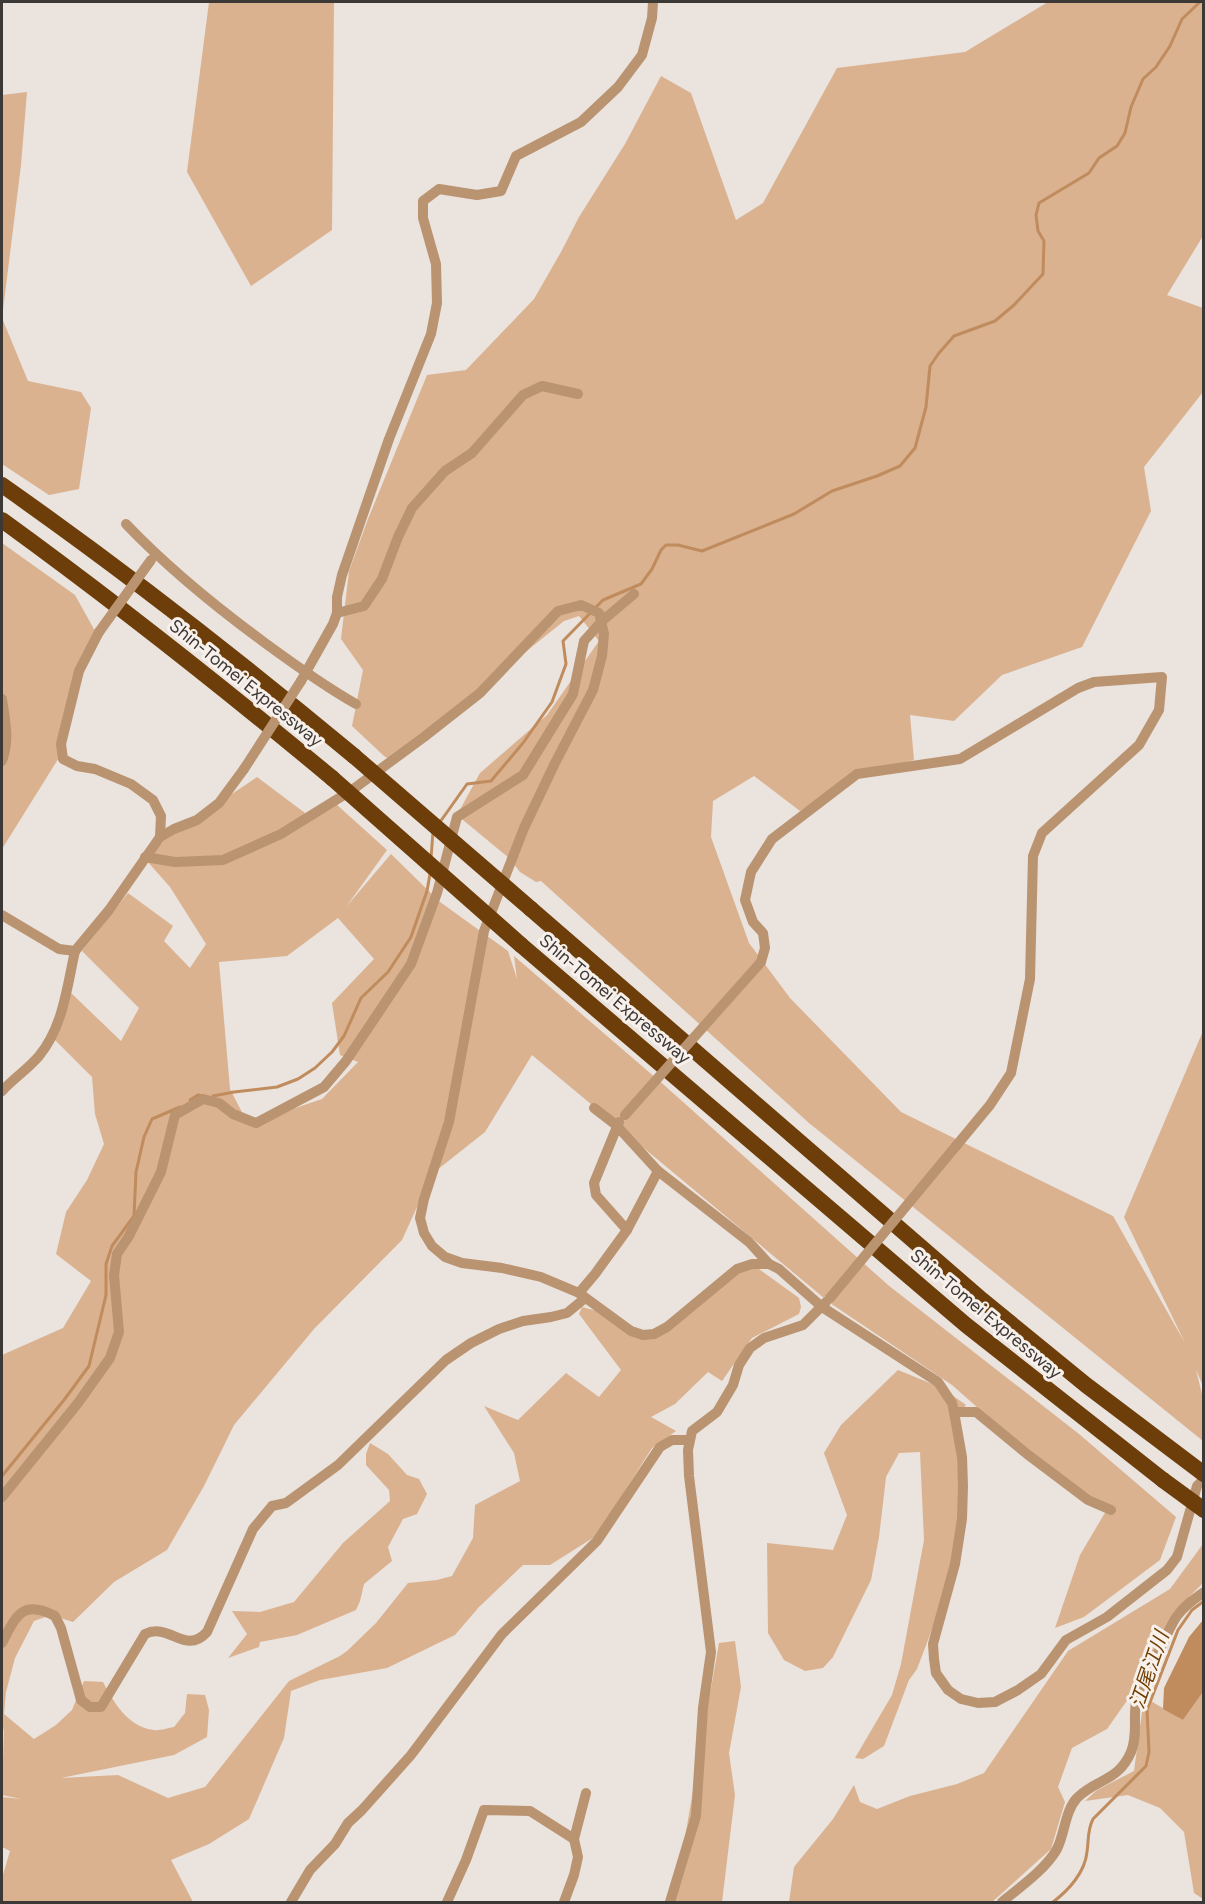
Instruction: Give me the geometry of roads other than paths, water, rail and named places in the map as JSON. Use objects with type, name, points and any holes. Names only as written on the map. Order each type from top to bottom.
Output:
[{"type":"highway","name":"Shin-Tomei Expressway","points":[[2,485],[273,689],[354,756],[982,1300],[1086,1385],[1203,1474]]},
{"type":"highway","name":"Shin-Tomei Expressway","points":[[2,520],[241,703],[332,778],[521,945],[966,1325],[1203,1510]]},
{"type":"street","points":[[2,1091],[37,1058],[48,1043],[62,1010],[75,951],[109,910],[160,837],[197,820],[219,803],[304,677],[333,624],[337,613],[337,597],[342,575],[389,439],[431,334],[438,303],[436,264],[423,218],[423,201],[438,189],[477,195],[501,191],[516,156],[581,122],[618,87],[642,55],[652,18],[653,2]]},
{"type":"street","points":[[337,613],[364,606],[382,579],[412,508],[445,471],[472,453],[523,395],[542,386],[578,394]]},
{"type":"street","points":[[126,524],[153,557],[304,677],[356,704]]},
{"type":"street","points":[[153,557],[99,632],[79,671],[61,744],[63,759],[131,784],[153,800],[161,816],[160,837]]},
{"type":"street","points":[[2,1497],[78,1403],[110,1358],[119,1332],[114,1275],[117,1254],[129,1236],[161,1172],[176,1115],[203,1099],[219,1103],[233,1114],[256,1123],[324,1087],[346,1061],[411,964],[437,893],[457,817],[523,775],[573,694],[584,641],[600,617],[634,594]]},
{"type":"street","points":[[145,857],[175,862],[223,860],[281,834],[352,790],[480,693],[558,611],[581,605],[600,617],[604,634],[602,656],[593,690],[555,763],[525,828],[484,931],[449,1122],[420,1218],[423,1233],[432,1246],[445,1257],[462,1263],[502,1268],[541,1277],[582,1296],[631,1331],[643,1335],[654,1334],[667,1327],[737,1269],[753,1264],[770,1264]]},
{"type":"street","points":[[627,1230],[596,1195],[594,1183],[616,1125],[762,962],[765,948],[763,933],[753,922],[746,900],[751,872],[772,839],[857,774],[960,759],[1078,688],[1094,682],[1162,677],[1159,710],[1139,745],[1042,833],[1033,856],[1030,979],[1011,1073],[990,1105],[822,1307],[803,1325],[764,1338],[750,1348],[739,1365],[733,1385],[717,1412],[692,1431],[688,1450],[689,1476],[711,1652],[703,1708],[696,1816],[670,1902]]},
{"type":"street","points":[[2,699],[7,734],[2,761]]},
{"type":"street","points":[[2,915],[59,950],[75,951]]},
{"type":"street","points":[[594,1108],[616,1125],[658,1171],[749,1242],[770,1264],[779,1269],[822,1307],[938,1382],[952,1403],[962,1456],[962,1520],[955,1564],[933,1644],[936,1674],[948,1690],[961,1699],[978,1703],[995,1702],[1018,1690],[1041,1674],[1066,1640],[1107,1617],[1167,1570],[1177,1557],[1188,1512],[1197,1486],[1203,1479]]},
{"type":"street","points":[[2,1643],[15,1618],[22,1612],[36,1608],[55,1616],[61,1628],[81,1700],[90,1707],[101,1707],[145,1634],[152,1630],[173,1634],[189,1642],[199,1641],[207,1632],[253,1529],[272,1506],[286,1503],[338,1465],[446,1360],[471,1343],[523,1321],[567,1313],[582,1296],[627,1230],[658,1171]]},
{"type":"street","points":[[954,1412],[976,1412],[1088,1500],[1111,1510]]},
{"type":"street","points":[[291,1902],[310,1870],[336,1844],[348,1823],[411,1755],[502,1634],[597,1541],[660,1448],[672,1440],[689,1440]]},
{"type":"street","points":[[1002,1902],[1033,1876],[1052,1856],[1061,1838],[1072,1805],[1077,1799],[1086,1791],[1112,1777],[1130,1755],[1136,1737],[1136,1701],[1144,1683],[1176,1616],[1188,1602],[1203,1592]]},
{"type":"street","points":[[564,1902],[578,1857],[574,1839],[586,1793]]},
{"type":"street","points":[[447,1902],[466,1860],[484,1810],[530,1811],[574,1839]]},
{"type":"waterway","points":[[440,822],[467,784],[491,781],[523,743],[552,702],[566,664],[563,641],[603,600],[641,584],[666,545],[678,545],[702,551],[794,514],[832,491],[900,466],[915,448],[926,407],[930,366],[954,336],[995,321],[1014,305],[1043,274],[1044,241],[1038,231],[1036,215],[1039,203],[1089,173],[1099,158],[1117,146],[1125,133],[1131,107],[1143,79],[1156,67],[1170,46],[1182,19],[1200,2]]},
{"type":"waterway","points":[[431,858],[433,832]]},
{"type":"waterway","points":[[213,1096],[277,1087],[298,1079],[315,1068],[332,1052],[344,1036],[361,998],[388,972],[411,937],[427,891],[430,874]]},
{"type":"waterway","points":[[190,1100],[198,1095],[203,1096]]},
{"type":"waterway","points":[[2,1476],[89,1366],[106,1295],[106,1264],[112,1246],[134,1216],[136,1172],[144,1137],[152,1119],[180,1107]]},
{"type":"waterway","name":"江尾江川","points":[[1053,1902],[1065,1892],[1083,1867],[1093,1819],[1146,1766],[1149,1752],[1147,1710],[1178,1630],[1192,1610],[1204,1601]]}]
